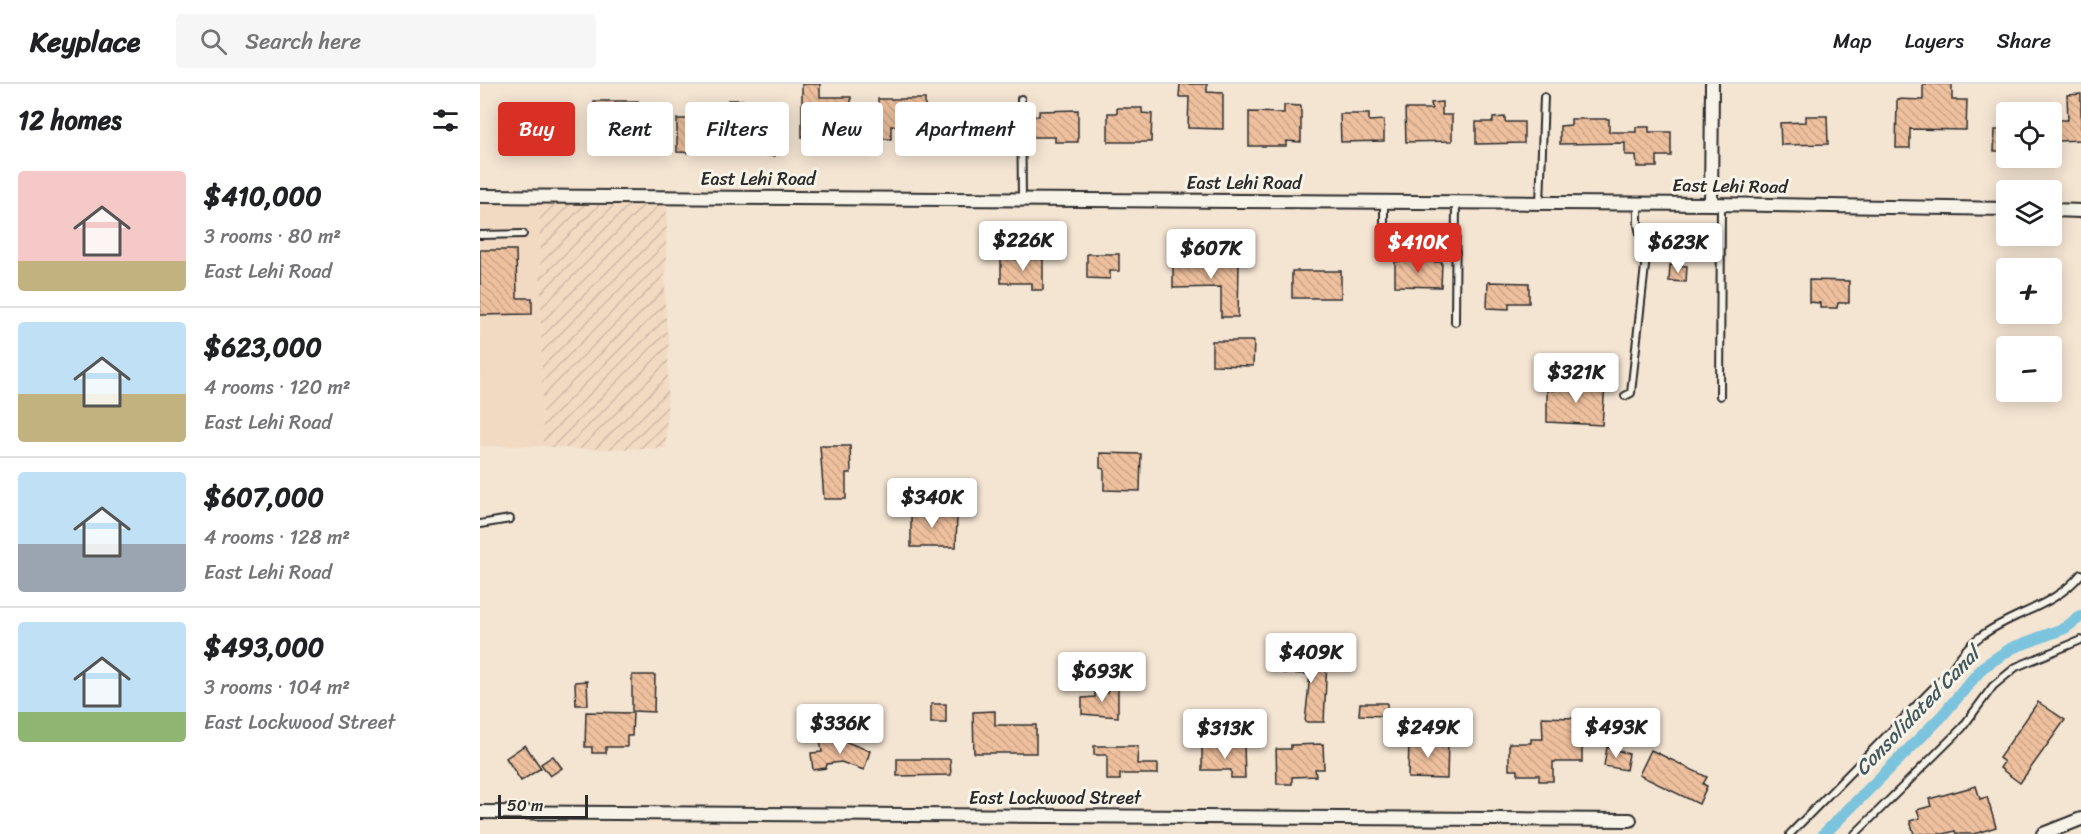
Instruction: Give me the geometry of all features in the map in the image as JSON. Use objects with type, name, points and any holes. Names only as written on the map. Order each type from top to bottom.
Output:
[{"type":"street","points":[[1712,84],[1716,204]]},
{"type":"street","name":"East Lehi Road","points":[[480,196],[1638,203],[1996,209]]},
{"type":"street","points":[[2062,210],[2081,211]]},
{"type":"street","name":"East Lockwood Street","points":[[480,812],[1630,820]]},
{"type":"street","points":[[2043,834],[2081,819]]},
{"type":"lane","points":[[1540,203],[1544,97]]},
{"type":"lane","points":[[1021,99],[1022,199]]},
{"type":"lane","points":[[1384,202],[1384,241],[1387,250],[1456,253]]},
{"type":"lane","points":[[1455,322],[1456,202]]},
{"type":"lane","points":[[1624,396],[1631,393],[1646,257],[1638,225],[1638,203]]},
{"type":"lane","points":[[1716,204],[1720,396]]},
{"type":"lane","points":[[480,235],[523,234]]},
{"type":"lane","points":[[480,524],[510,519]]},
{"type":"lane","points":[[1790,834],[1942,680],[1981,636],[2067,591],[2081,574]]},
{"type":"lane","points":[[1855,834],[1962,728],[1992,686],[2025,662],[2081,640]]},
{"type":"shaded area","points":[[480,196],[539,196],[543,446],[480,446]]},
{"type":"shaded area","points":[[539,196],[667,197],[665,303],[667,334],[669,335],[666,448],[577,449],[543,446]]},
{"type":"building","points":[[802,84],[820,84],[820,97],[851,97],[851,102],[802,102]]},
{"type":"building","points":[[1180,84],[1207,84],[1207,92],[1223,93],[1223,129],[1188,128],[1189,97],[1179,97]]},
{"type":"building","points":[[1923,84],[1952,84],[1952,100],[1967,100],[1966,130],[1910,129],[1910,148],[1896,148],[1897,99],[1923,100]]},
{"type":"building","points":[[2081,94],[2081,140],[2062,141],[2062,120],[2068,120],[2067,95]]},
{"type":"building","points":[[878,99],[925,99],[925,102],[895,102],[895,126],[891,126],[891,139],[883,139],[883,102],[878,102]]},
{"type":"building","points":[[728,100],[743,100],[743,102],[728,102]]},
{"type":"building","points":[[594,101],[638,101],[638,102]]},
{"type":"building","points":[[1442,102],[1442,115],[1452,115],[1452,141],[1406,142],[1405,109],[1432,109],[1431,103]]},
{"type":"building","points":[[1284,105],[1301,106],[1301,142],[1286,141],[1286,146],[1249,146],[1249,112],[1284,113]]},
{"type":"building","points":[[1117,108],[1142,108],[1142,113],[1152,114],[1151,142],[1108,142],[1108,113],[1117,113]]},
{"type":"building","points":[[1078,110],[1078,142],[1055,142],[1055,137],[1036,137],[1036,116],[1039,116],[1039,111]]},
{"type":"building","points":[[1340,114],[1369,114],[1369,121],[1384,120],[1384,141],[1341,142]]},
{"type":"building","points":[[1806,116],[1827,116],[1828,144],[1781,145],[1780,123],[1806,122]]},
{"type":"building","points":[[1505,117],[1505,122],[1524,122],[1524,143],[1476,144],[1476,122],[1493,122],[1493,118]]},
{"type":"building","points":[[677,119],[685,119],[685,152],[677,152]]},
{"type":"building","points":[[1571,119],[1609,119],[1609,132],[1636,132],[1636,127],[1649,127],[1649,132],[1671,132],[1671,156],[1657,156],[1657,167],[1637,167],[1636,155],[1625,155],[1625,143],[1560,144],[1560,126],[1571,125]]},
{"type":"building","points":[[1995,130],[1996,130],[1996,151],[1994,151]]},
{"type":"building","points":[[480,250],[516,250],[517,298],[532,298],[532,314],[480,315]]},
{"type":"building","points":[[1087,254],[1119,254],[1119,271],[1110,271],[1110,279],[1087,278]]},
{"type":"building","points":[[1001,259],[1043,259],[1043,290],[1032,290],[1032,283],[1001,283]]},
{"type":"building","points":[[1173,259],[1239,260],[1238,317],[1221,317],[1221,287],[1173,288]]},
{"type":"building","points":[[1395,261],[1442,262],[1441,287],[1395,286]]},
{"type":"building","points":[[1670,265],[1687,266],[1686,282],[1669,281]]},
{"type":"building","points":[[1292,271],[1341,271],[1341,298],[1292,298]]},
{"type":"building","points":[[1809,280],[1849,281],[1849,303],[1838,303],[1837,308],[1820,308],[1820,303],[1809,302]]},
{"type":"building","points":[[1488,282],[1529,283],[1529,303],[1509,303],[1509,309],[1487,308]]},
{"type":"building","points":[[1212,341],[1254,341],[1253,366],[1212,365]]},
{"type":"building","points":[[1555,385],[1605,385],[1602,425],[1547,422],[1547,390],[1555,390]]},
{"type":"building","points":[[820,446],[850,446],[851,473],[846,473],[846,499],[824,499]]},
{"type":"building","points":[[1100,453],[1141,454],[1140,491],[1104,490],[1104,469],[1100,468]]},
{"type":"building","points":[[911,506],[927,506],[927,515],[957,515],[956,547],[911,547]]},
{"type":"building","points":[[1283,658],[1327,659],[1324,722],[1305,722],[1310,674],[1283,673]]},
{"type":"building","points":[[632,675],[655,675],[654,712],[632,711]]},
{"type":"building","points":[[587,681],[588,705],[576,705],[575,682]]},
{"type":"building","points":[[1108,685],[1118,685],[1118,717],[1082,714],[1082,698],[1095,697],[1095,693],[1108,693]]},
{"type":"building","points":[[2038,702],[2065,720],[2020,783],[2000,768],[2004,762],[1999,758]]},
{"type":"building","points":[[1360,703],[1387,703],[1387,716],[1359,715]]},
{"type":"building","points":[[931,704],[946,704],[946,723],[931,723]]},
{"type":"building","points":[[995,711],[995,725],[1036,725],[1036,753],[974,753],[973,712]]},
{"type":"building","points":[[586,712],[633,713],[632,736],[627,736],[627,747],[606,747],[606,753],[592,753],[592,747],[585,747]]},
{"type":"building","points":[[1542,717],[1574,718],[1574,736],[1582,736],[1582,762],[1553,762],[1553,781],[1539,781],[1539,775],[1518,775],[1518,770],[1509,770],[1509,743],[1531,743],[1531,739],[1543,739]]},
{"type":"building","points":[[834,738],[834,743],[844,741],[870,751],[864,770],[841,762],[827,764],[826,768],[813,770],[811,753],[822,752],[820,740]]},
{"type":"building","points":[[1409,740],[1448,740],[1447,779],[1408,778]]},
{"type":"building","points":[[1323,744],[1324,769],[1315,769],[1316,776],[1292,777],[1292,784],[1277,784],[1276,749],[1291,749],[1291,745]]},
{"type":"building","points":[[525,745],[541,768],[521,781],[506,758]]},
{"type":"building","points":[[1094,746],[1138,746],[1137,764],[1158,764],[1158,774],[1120,774],[1120,780],[1107,780],[1107,755],[1094,755]]},
{"type":"building","points":[[1244,746],[1245,778],[1231,778],[1231,770],[1202,770],[1202,747]]},
{"type":"building","points":[[1607,747],[1629,754],[1626,770],[1604,766]]},
{"type":"building","points":[[1651,750],[1707,777],[1703,784],[1707,786],[1699,804],[1639,775]]},
{"type":"building","points":[[553,756],[562,768],[550,776],[541,764]]},
{"type":"building","points":[[897,759],[950,759],[951,775],[897,776]]},
{"type":"building","points":[[1976,786],[1980,799],[1987,797],[1996,827],[1974,834],[1956,834],[1955,831],[1944,834],[1914,834],[1910,821],[1920,818],[1917,810],[1931,806],[1929,799]]},
{"type":"waterway","name":"Consolidated Canal","points":[[1824,834],[1941,717],[1983,667],[2012,648],[2065,628],[2081,616]]}]
